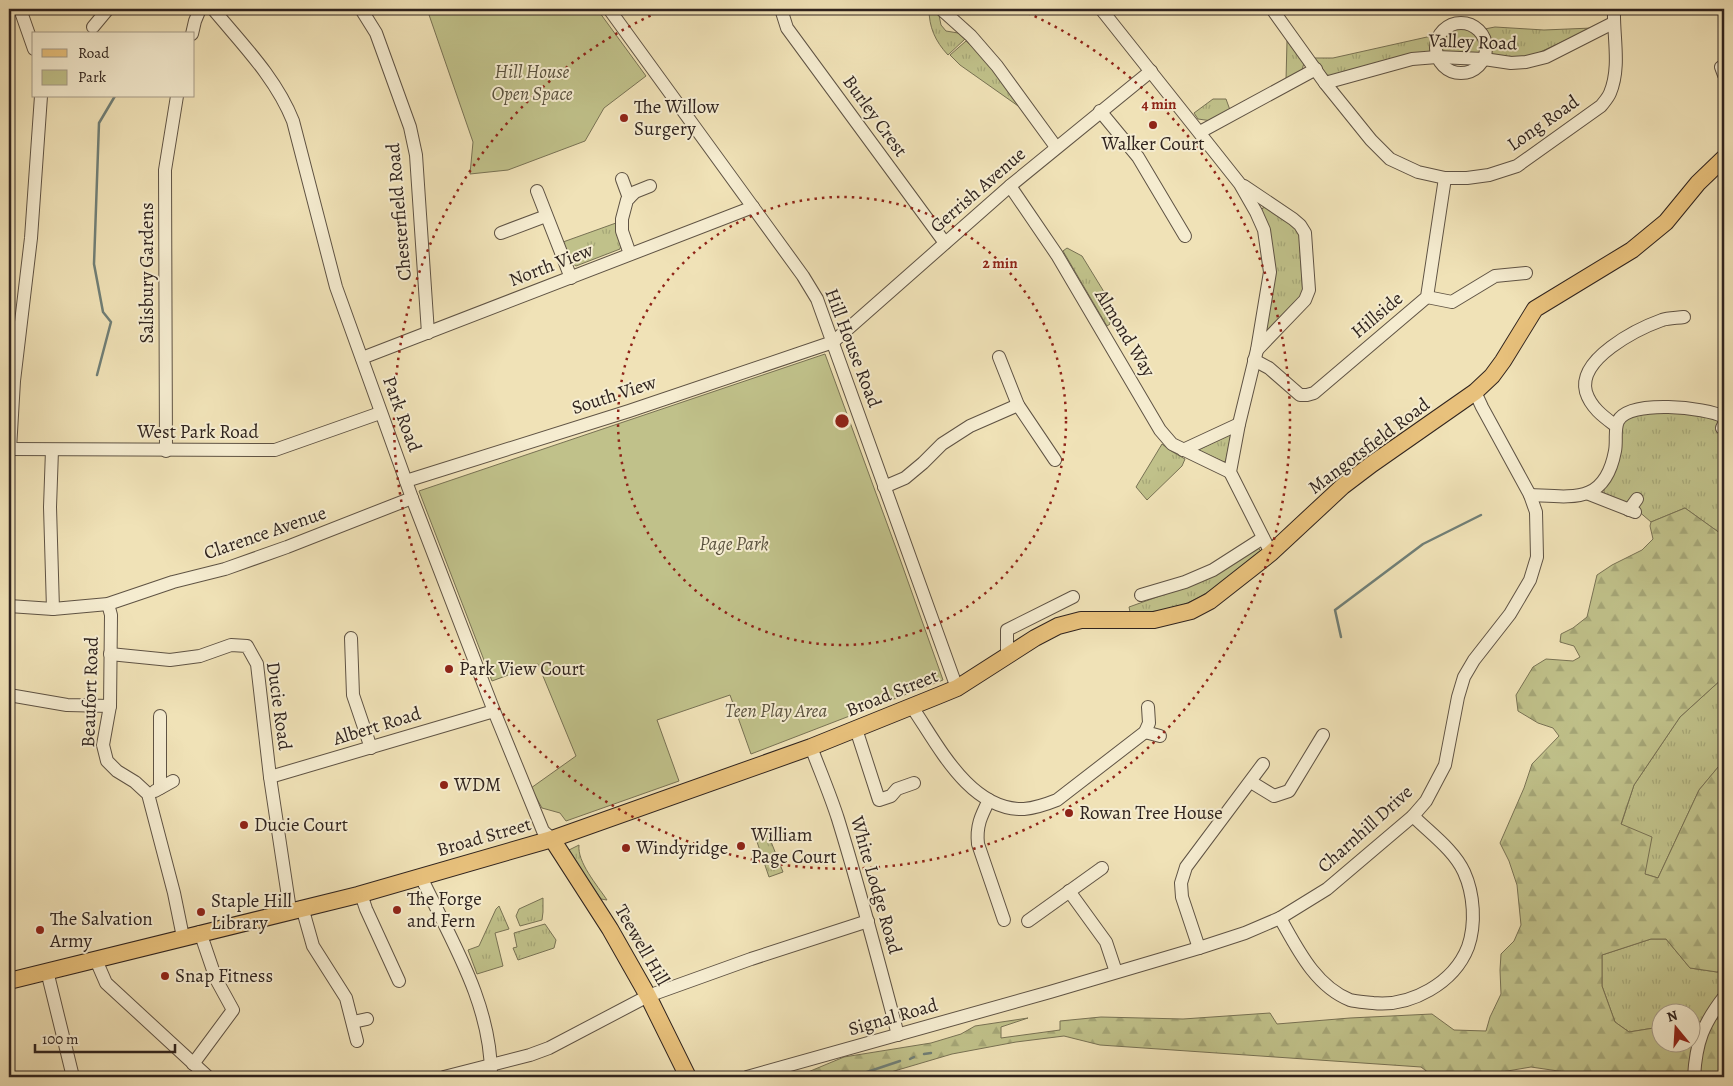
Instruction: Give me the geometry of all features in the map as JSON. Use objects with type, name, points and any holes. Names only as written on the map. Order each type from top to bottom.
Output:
[{"type":"main road","name":"Mangotsfield Road","points":[[957,688],[1058,626],[1081,620],[1150,620],[1191,611],[1225,590],[1271,553],[1343,486],[1475,392],[1492,376],[1503,361],[1535,309],[1632,250],[1666,222],[1698,183],[1724,158]]},
{"type":"main road","name":"Broad Street","points":[[9,980],[361,894],[552,839],[811,747],[957,688]]},
{"type":"main road","name":"Teewell Hill","points":[[552,839],[610,929],[648,996],[688,1077]]},
{"type":"street","points":[[20,9],[32,43]]},
{"type":"street","points":[[94,27],[108,9]]},
{"type":"street","points":[[192,32],[200,9]]},
{"type":"street","name":"Park Road","points":[[213,9],[275,85],[293,121],[336,288],[380,413],[494,711],[543,831],[552,839]]},
{"type":"street","name":"Chesterfield Road","points":[[361,9],[376,33],[410,127],[414,146],[428,333]]},
{"type":"street","name":"Hill House Road","points":[[609,9],[803,276],[817,299],[957,688]]},
{"type":"street","name":"Burley Crest","points":[[781,9],[787,28],[945,243]]},
{"type":"street","points":[[941,9],[971,36],[997,66],[1056,147]]},
{"type":"street","points":[[1101,9],[1240,184],[1264,230],[1270,272],[1255,355],[1230,472],[1271,553]]},
{"type":"street","name":"Long Road","points":[[1272,9],[1325,83],[1371,140],[1390,159],[1418,172],[1444,178],[1489,175],[1517,166],[1601,106],[1610,95],[1614,80],[1614,9]]},
{"type":"street","points":[[1437,57],[1435,48],[1441,32],[1450,25],[1459,23],[1469,24],[1483,36],[1486,46],[1484,59]]},
{"type":"street","name":"Valley Road","points":[[1325,83],[1412,59],[1437,57],[1484,59],[1511,63],[1526,62],[1546,57],[1613,23]]},
{"type":"street","points":[[1200,132],[1316,69]]},
{"type":"street","name":"Gerrish Avenue","points":[[833,342],[1010,186],[1151,71]]},
{"type":"street","points":[[9,449],[14,381],[31,238],[41,98]]},
{"type":"street","name":"Salisbury Gardens","points":[[166,451],[165,170],[177,98]]},
{"type":"street","points":[[1100,111],[1138,157],[1185,236]]},
{"type":"street","name":"Hillside","points":[[1255,355],[1300,395],[1307,396],[1314,393],[1427,297],[1444,178]]},
{"type":"street","points":[[622,179],[629,198]]},
{"type":"street","points":[[1240,184],[1293,219],[1305,233],[1308,290],[1305,300],[1255,355]]},
{"type":"street","points":[[630,254],[622,231],[622,219],[627,200],[635,192],[650,186]]},
{"type":"street","name":"Almond Way","points":[[1010,186],[1057,255],[1160,430],[1172,444],[1230,472]]},
{"type":"street","points":[[537,191],[570,278]]},
{"type":"street","name":"North View","points":[[362,358],[753,207]]},
{"type":"street","points":[[501,233],[546,216]]},
{"type":"street","points":[[1427,297],[1452,302],[1495,276],[1526,273]]},
{"type":"street","points":[[1616,426],[1599,414],[1591,403],[1586,391],[1589,372],[1600,357],[1618,341],[1664,320],[1684,317]]},
{"type":"street","name":"South View","points":[[406,481],[629,411],[833,342]]},
{"type":"street","points":[[999,357],[1018,405],[1055,460]]},
{"type":"street","name":"Charnhill Drive","points":[[1050,992],[1199,948],[1245,933],[1280,918],[1327,889],[1413,816],[1426,801],[1445,766],[1458,697],[1464,677],[1474,660],[1510,614],[1530,580],[1537,556],[1536,512],[1530,494],[1475,392]]},
{"type":"street","points":[[884,487],[905,478],[942,444],[970,426],[1018,405]]},
{"type":"street","points":[[1589,494],[1605,480],[1612,466],[1616,446],[1616,426],[1620,418],[1627,412],[1641,408],[1686,408],[1718,414],[1724,423]]},
{"type":"street","name":"West Park Road","points":[[9,449],[275,450],[380,413]]},
{"type":"street","points":[[1183,450],[1239,424]]},
{"type":"street","points":[[52,450],[50,507],[53,609]]},
{"type":"street","points":[[1530,494],[1560,496],[1589,494],[1632,511],[1637,498]]},
{"type":"street","name":"Clarence Avenue","points":[[9,606],[53,609],[108,604],[174,582],[225,569],[412,498]]},
{"type":"street","points":[[1141,595],[1185,582],[1212,570],[1263,538]]},
{"type":"street","points":[[1007,657],[1007,630],[1073,597]]},
{"type":"street","name":"Beaufort Road","points":[[108,604],[111,615],[110,706],[103,745],[107,761],[117,771],[136,782],[148,794]]},
{"type":"street","points":[[351,638],[353,694],[371,748]]},
{"type":"street","name":"Ducie Road","points":[[110,654],[170,660],[200,656],[231,646],[247,646],[258,664],[270,777],[296,909],[313,946],[346,998],[357,1041]]},
{"type":"street","points":[[9,695],[66,705],[110,706]]},
{"type":"street","points":[[912,707],[959,776],[989,800],[1004,807],[1024,809],[1057,800],[1145,732],[1149,723],[1148,706]]},
{"type":"street","name":"Albert Road","points":[[270,777],[494,711]]},
{"type":"street","points":[[160,716],[160,788]]},
{"type":"street","points":[[856,729],[879,800],[891,796],[897,789],[914,783]]},
{"type":"street","points":[[1145,732],[1160,736]]},
{"type":"street","points":[[1250,782],[1274,796],[1289,791],[1323,735]]},
{"type":"street","name":"White Lodge Road","points":[[811,747],[837,817],[868,921],[898,1035]]},
{"type":"street","points":[[1199,948],[1182,897],[1181,883],[1186,867],[1263,764]]},
{"type":"street","points":[[172,781],[148,794],[174,892],[183,937]]},
{"type":"street","points":[[989,800],[976,832],[978,844],[1004,920]]},
{"type":"street","points":[[1280,918],[1310,967],[1328,986],[1351,1000],[1381,1004],[1400,1002],[1419,996],[1436,987],[1452,971],[1467,948],[1471,932],[1471,893],[1464,872],[1452,855],[1413,816]]},
{"type":"street","points":[[1028,921],[1102,868]]},
{"type":"street","points":[[421,877],[472,983],[485,1022],[491,1071]]},
{"type":"street","points":[[1069,891],[1106,942],[1116,972]]},
{"type":"street","points":[[361,894],[399,981]]},
{"type":"street","points":[[984,904],[997,899]]},
{"type":"street","points":[[444,1077],[491,1071],[549,1048],[648,996],[751,958],[868,921]]},
{"type":"street","points":[[193,1064],[233,1010],[216,979],[200,932]]},
{"type":"street","points":[[96,960],[106,984],[208,1077]]},
{"type":"street","points":[[47,972],[73,1077]]},
{"type":"street","name":"Signal Road","points":[[746,1077],[1050,992]]},
{"type":"street","points":[[1694,1077],[1702,1030],[1724,997]]},
{"type":"street","points":[[352,1022],[367,1019]]},
{"type":"green space","name":"Hill House Open Space","points":[[427,9],[597,9],[646,76],[604,108],[585,141],[508,170],[470,174],[473,142]]},
{"type":"green space","points":[[929,9],[938,10],[941,25],[946,31],[958,33],[965,39],[948,55],[934,34],[930,22]]},
{"type":"green space","points":[[1461,26],[1474,31],[1495,27],[1544,30],[1592,28],[1538,53],[1523,57],[1501,58],[1453,54],[1332,76],[1327,75],[1314,58],[1333,58],[1436,35]]},
{"type":"green space","points":[[966,41],[987,61],[1021,108],[960,65],[950,55]]},
{"type":"green space","points":[[1287,41],[1304,63],[1302,70],[1286,80]]},
{"type":"green space","points":[[1213,99],[1226,99],[1230,110],[1212,121],[1198,119],[1194,113]]},
{"type":"green space","points":[[1265,205],[1299,231],[1303,296],[1270,334],[1263,332],[1272,284],[1260,212]]},
{"type":"green space","points":[[616,223],[617,235],[621,244],[620,249],[576,266],[572,263],[569,251],[566,252],[563,242]]},
{"type":"green space","points":[[1067,248],[1082,256],[1109,300],[1110,324],[1107,326],[1063,251]]},
{"type":"green space","name":"Page Park","points":[[825,354],[943,680],[751,754],[730,695],[657,720],[679,781],[566,821],[560,813],[542,808],[531,788],[576,756],[538,664],[492,681],[419,491]]},
{"type":"green space","points":[[1675,412],[1715,419],[1724,424],[1724,536],[1685,508],[1651,522],[1629,503],[1606,496],[1604,492],[1604,487],[1619,459],[1620,430],[1625,421],[1637,414]]},
{"type":"green space","points":[[1231,434],[1224,462],[1198,450]]},
{"type":"green space","points":[[1162,444],[1185,459],[1182,466],[1147,500],[1136,487]]},
{"type":"green space","points":[[1685,508],[1724,536],[1724,677],[1680,717],[1634,785],[1621,824],[1652,837],[1645,874],[1658,878],[1699,790],[1724,760],[1724,970],[1717,972],[1690,968],[1666,939],[1651,939],[1602,955],[1602,986],[1615,1022],[1629,1032],[1650,1029],[1650,1054],[1700,1054],[1700,1022],[1724,1018],[1724,1077],[1599,1077],[1531,1067],[1472,1077],[1434,1077],[1421,1067],[1100,1045],[1064,1036],[1016,1042],[952,1054],[874,1077],[787,1077],[808,1072],[844,1057],[931,1043],[961,1034],[975,1026],[1028,1018],[1001,1027],[1001,1038],[1060,1030],[1060,1021],[1101,1017],[1183,1019],[1270,1013],[1277,1024],[1432,1014],[1454,1030],[1486,1031],[1490,1017],[1501,994],[1501,954],[1514,941],[1521,925],[1517,885],[1509,861],[1500,843],[1524,788],[1532,764],[1559,736],[1553,728],[1538,723],[1518,711],[1516,695],[1533,667],[1546,659],[1573,661],[1580,657],[1574,646],[1560,642],[1561,634],[1573,628],[1587,617],[1597,575],[1642,550],[1653,539],[1651,522]]},
{"type":"green space","points":[[1257,547],[1261,551],[1209,592],[1185,604],[1168,609],[1152,612],[1130,612],[1129,607],[1202,581]]},
{"type":"green space","points":[[1724,677],[1724,760],[1699,790],[1658,878],[1645,874],[1621,825],[1634,785],[1680,717]]},
{"type":"green space","points":[[766,829],[783,872],[769,877],[754,833]]},
{"type":"green space","points":[[579,845],[579,852],[584,866],[607,900],[601,899],[570,855],[569,850]]},
{"type":"green space","points":[[543,898],[542,920],[520,926],[516,916],[519,909]]},
{"type":"green space","points":[[499,906],[509,929],[495,933],[503,966],[477,974],[468,950],[479,946]]},
{"type":"green space","points":[[545,924],[556,940],[554,948],[518,960],[513,948],[517,947],[514,933]]},
{"type":"green space","points":[[1651,939],[1666,939],[1690,968],[1717,972],[1724,970],[1724,1018],[1700,1022],[1700,1004],[1650,1004],[1650,1029],[1629,1032],[1615,1022],[1602,986],[1602,955]]},
{"type":"waterway","points":[[97,375],[111,322],[103,312],[94,264],[99,123],[114,98]]},
{"type":"waterway","points":[[1341,637],[1335,610],[1423,544],[1481,515]]},
{"type":"waterway","points":[[924,1054],[931,1053]]},
{"type":"waterway","points":[[910,1059],[914,1057]]},
{"type":"waterway","points":[[852,1077],[900,1061]]},
{"type":"place","name":"The Willow Surgery","points":[[624,118]]},
{"type":"place","name":"Walker Court","points":[[1153,125]]},
{"type":"place","name":"Park View Court","points":[[449,669]]},
{"type":"place","name":"WDM","points":[[444,785]]},
{"type":"place","name":"Rowan Tree House","points":[[1069,813]]},
{"type":"place","name":"Ducie Court","points":[[244,825]]},
{"type":"place","name":"William Page Court","points":[[741,846]]},
{"type":"place","name":"Windyridge","points":[[626,848]]},
{"type":"place","name":"The Forge and Fern","points":[[397,910]]},
{"type":"place","name":"Staple Hill Library","points":[[201,912]]},
{"type":"place","name":"The Salvation Army","points":[[40,930]]},
{"type":"place","name":"Snap Fitness","points":[[165,976]]},
{"type":"park label","name":"Teen Play Area","points":[[776,711]]}]
